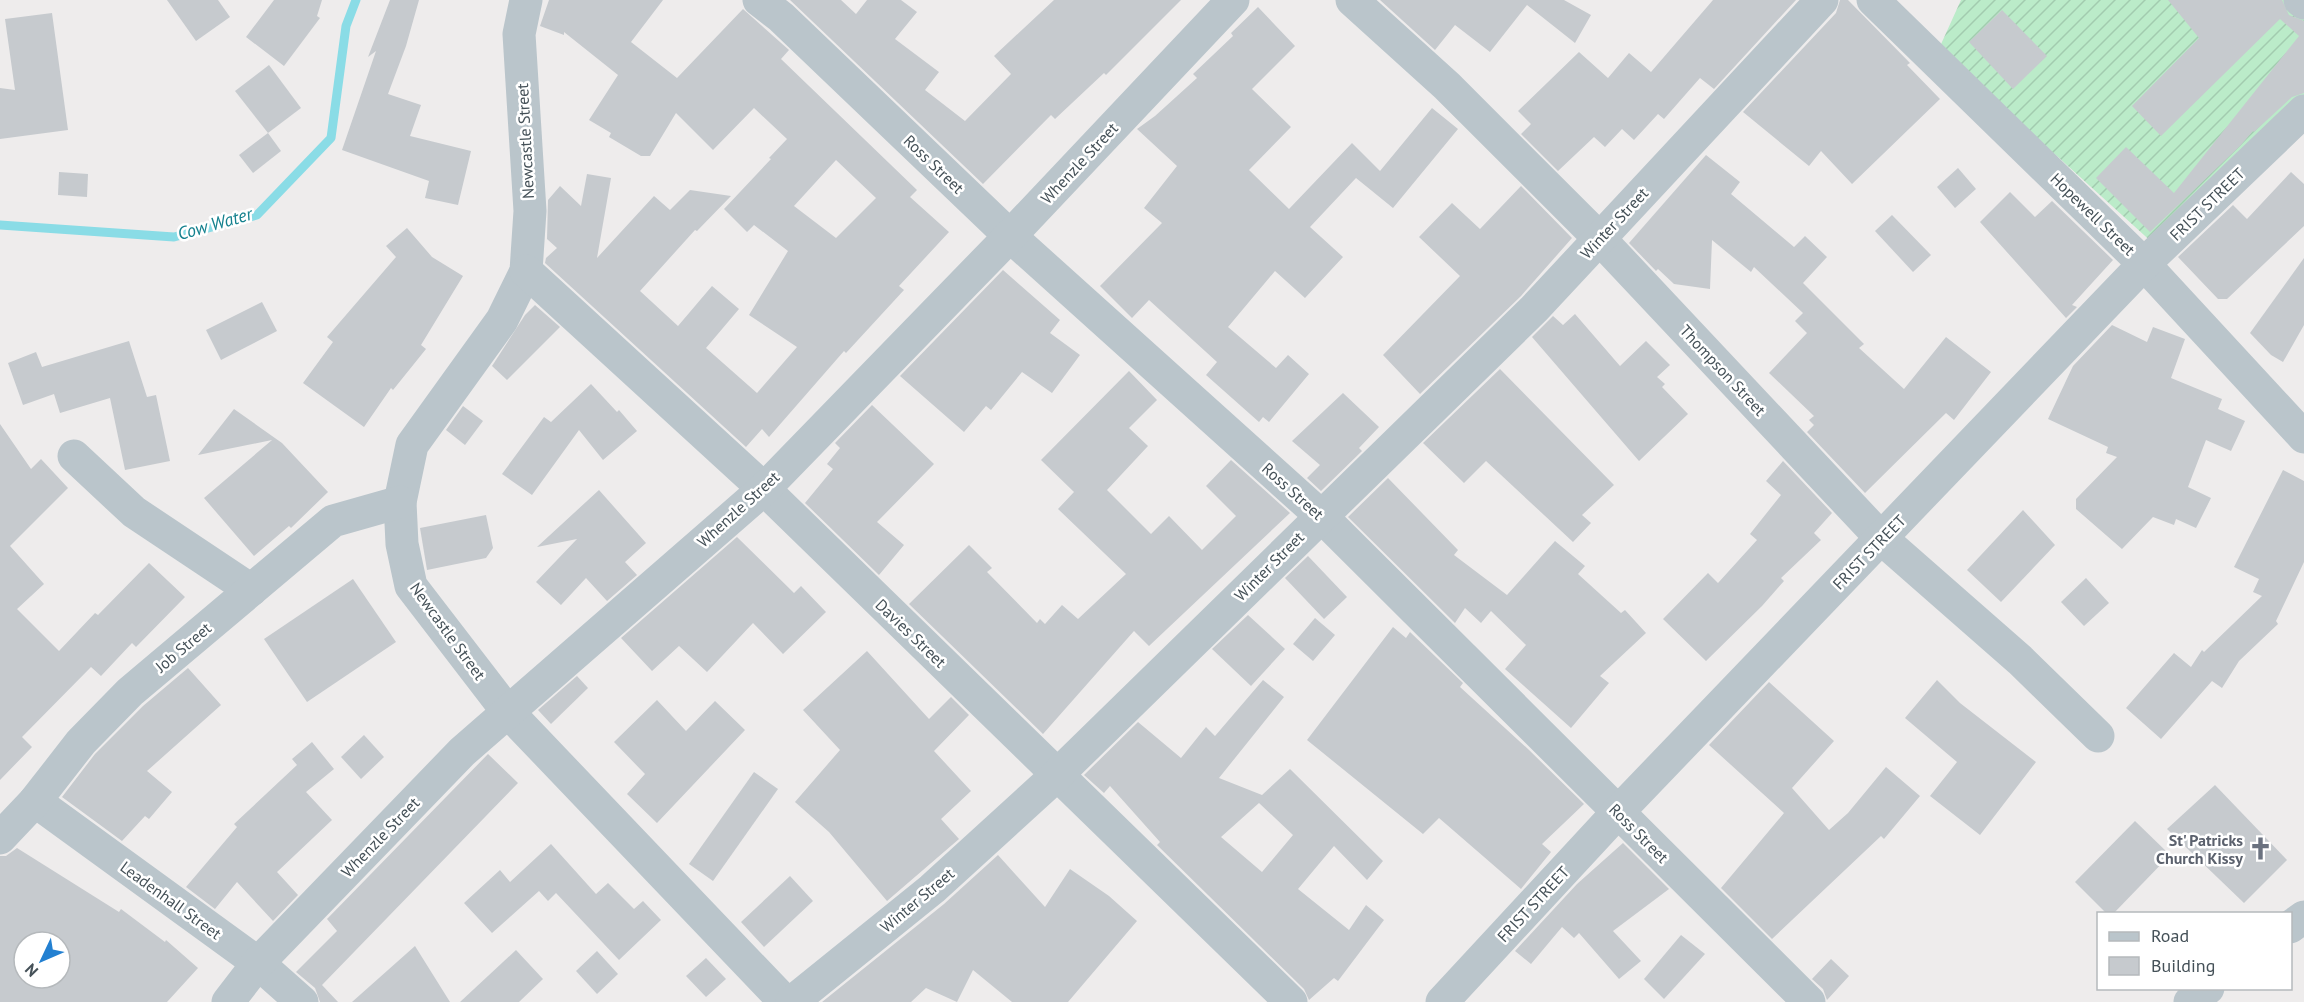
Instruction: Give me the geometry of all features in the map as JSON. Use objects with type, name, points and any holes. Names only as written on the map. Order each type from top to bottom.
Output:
[{"type":"street","name":"Newcastle Street","points":[[526,0],[519,34],[530,211],[526,271],[502,320],[412,446],[400,502],[402,544],[411,586],[507,711],[785,1002]]},
{"type":"street","name":"Ross Street","points":[[759,0],[781,17],[1010,236],[1320,515],[1809,1002]]},
{"type":"street","name":"Whenzle Street","points":[[228,1002],[258,963],[462,752],[764,489],[1010,236],[1233,0]]},
{"type":"street","name":"Thompson Street","points":[[1352,0],[1447,86],[1599,238],[1882,539],[2020,660],[2098,736]]},
{"type":"street","name":"Winter Street","points":[[792,1002],[932,889],[1057,775],[1320,515],[1534,309],[1822,0]]},
{"type":"street","name":"Hopewell Street","points":[[1873,0],[2144,264],[2304,437]]},
{"type":"street","points":[[2300,0],[2304,3]]},
{"type":"street","name":"FRIST STREET","points":[[1442,1002],[1618,812],[2144,264],[2304,111]]},
{"type":"street","name":"Davies Street","points":[[526,271],[764,489],[1290,1002]]},
{"type":"street","points":[[74,456],[134,512],[251,590]]},
{"type":"street","name":"Job Street","points":[[2,832],[35,801],[81,742],[130,692],[333,521],[400,502]]},
{"type":"street","name":"Leadenhall Street","points":[[35,801],[258,963],[302,1002]]},
{"type":"street","points":[[2190,1002],[2205,990]]},
{"type":"green space","points":[[1961,0],[2304,0],[2304,104],[2155,245],[2058,157],[1937,53]]},
{"type":"building","points":[[167,0],[218,0],[230,17],[196,41]]},
{"type":"building","points":[[274,0],[322,0],[317,16],[320,18],[284,66],[246,37]]},
{"type":"building","points":[[390,0],[419,0],[406,46],[388,94],[421,105],[410,136],[471,151],[458,205],[425,198],[429,181],[342,150],[376,51],[368,57]]},
{"type":"building","points":[[549,0],[663,0],[631,42],[677,78],[743,9],[789,50],[781,59],[917,190],[910,197],[949,232],[899,286],[904,290],[846,353],[844,351],[769,437],[762,429],[746,447],[545,263],[546,258],[557,248],[547,239],[548,200],[560,186],[581,206],[587,174],[611,178],[597,258],[654,196],[670,210],[690,190],[731,196],[697,231],[695,230],[640,291],[678,326],[712,286],[739,309],[706,348],[757,393],[797,347],[749,315],[788,251],[754,225],[747,232],[724,209],[787,139],[754,108],[713,150],[676,113],[650,156],[641,156],[609,137],[611,133],[589,120],[618,75],[564,32],[564,35],[540,26]],"holes":[[[836,160],[876,198],[836,238],[794,206]]]},
{"type":"building","points":[[790,0],[841,0],[856,14],[867,0],[901,0],[917,12],[895,39],[939,72],[925,90],[965,121],[1011,74],[994,56],[1054,0],[1181,0],[1106,75],[1104,73],[1055,119],[1051,115],[983,184]]},
{"type":"building","points":[[1380,0],[1564,0],[1591,15],[1575,43],[1527,5],[1490,52],[1455,25],[1435,50]]},
{"type":"building","points":[[1713,0],[1796,0],[1714,89],[1700,78],[1664,119],[1658,114],[1634,140],[1622,129],[1605,147],[1594,137],[1558,171],[1521,134],[1531,124],[1518,111],[1579,52],[1608,78],[1629,53],[1651,72]]},
{"type":"building","points":[[1840,0],[1848,0],[1910,63],[1907,65],[1940,99],[1852,184],[1821,151],[1809,166],[1743,112],[1836,13]]},
{"type":"building","points":[[2168,0],[2282,0],[2289,15],[2304,21],[2304,93],[2292,97],[2253,131],[2150,232],[2096,178],[2126,147],[2174,193],[2299,36],[2280,19],[2161,136],[2132,106],[2199,38]]},
{"type":"building","points":[[1258,7],[1295,46],[1252,89],[1291,127],[1249,170],[1289,209],[1352,143],[1380,171],[1432,108],[1458,129],[1393,208],[1356,178],[1310,227],[1343,257],[1305,298],[1275,271],[1228,327],[1276,368],[1288,355],[1309,374],[1269,422],[1263,417],[1259,422],[1206,375],[1217,362],[1149,300],[1132,318],[1100,286],[1162,223],[1144,208],[1177,166],[1137,129],[1197,78],[1193,74],[1233,36],[1231,33]]},
{"type":"building","points":[[2002,10],[2047,56],[2013,89],[1969,42]]},
{"type":"building","points":[[52,13],[68,130],[0,139],[0,88],[15,90],[5,19]]},
{"type":"building","points":[[269,65],[301,108],[268,133],[235,91]]},
{"type":"building","points":[[268,133],[281,151],[253,173],[239,155]]},
{"type":"building","points":[[1706,155],[1740,182],[1731,194],[1794,247],[1805,236],[1827,257],[1803,283],[1864,344],[1859,348],[1904,389],[1946,337],[1991,372],[1954,420],[1946,413],[1865,493],[1807,432],[1814,425],[1809,420],[1814,416],[1769,373],[1807,333],[1795,321],[1803,313],[1754,267],[1751,272],[1712,240],[1710,289],[1674,284],[1658,269],[1656,271],[1629,243]]},
{"type":"building","points":[[1958,168],[1976,189],[1955,208],[1937,187]]},
{"type":"building","points":[[59,172],[88,174],[87,197],[58,195]]},
{"type":"building","points":[[2291,172],[2304,184],[2304,226],[2227,299],[2218,299],[2178,257],[2233,205],[2247,219]]},
{"type":"building","points":[[1521,186],[1572,238],[1521,296],[1420,394],[1383,355],[1460,276],[1419,237],[1452,203],[1480,229]]},
{"type":"building","points":[[2010,192],[2035,217],[2052,201],[2113,260],[2072,305],[2077,307],[2066,318],[1980,222]]},
{"type":"building","points":[[1892,215],[1931,255],[1913,272],[1875,231]]},
{"type":"building","points":[[407,228],[432,257],[463,276],[421,345],[426,349],[393,390],[391,388],[364,427],[303,383],[333,342],[327,337],[396,257],[386,246]]},
{"type":"building","points":[[2304,258],[2304,325],[2283,362],[2271,355],[2250,333]]},
{"type":"building","points":[[1003,270],[1060,320],[1050,333],[1080,355],[1052,393],[1022,372],[991,410],[986,406],[964,432],[900,376]]},
{"type":"building","points":[[262,302],[277,331],[221,360],[206,330]]},
{"type":"building","points":[[535,305],[560,327],[507,380],[492,366],[525,315]]},
{"type":"building","points":[[1575,314],[1620,366],[1646,341],[1670,365],[1657,377],[1665,384],[1662,387],[1688,414],[1639,461],[1532,337],[1553,316],[1563,325]]},
{"type":"building","points":[[2112,325],[2147,342],[2153,327],[2185,339],[2171,378],[2222,399],[2218,409],[2245,421],[2231,451],[2206,440],[2188,487],[2211,498],[2196,528],[2176,519],[2174,525],[2153,517],[2122,549],[2076,509],[2076,499],[2117,457],[2106,453],[2108,447],[2048,419],[2073,366]]},
{"type":"building","points":[[129,341],[147,397],[156,395],[170,461],[125,470],[110,398],[60,413],[54,394],[23,405],[8,363],[36,352],[42,367]]},
{"type":"building","points":[[1500,369],[1614,485],[1582,515],[1591,523],[1573,542],[1486,461],[1464,483],[1423,443]]},
{"type":"building","points":[[1129,371],[1157,400],[1129,428],[1148,446],[1107,490],[1151,534],[1169,516],[1202,550],[1236,516],[1206,486],[1231,460],[1290,513],[1149,646],[1134,631],[1043,734],[909,604],[969,545],[992,568],[987,572],[1037,623],[1040,619],[1045,624],[1062,605],[1078,619],[1126,574],[1058,509],[1074,492],[1041,460]]},
{"type":"building","points":[[591,384],[617,412],[619,410],[637,431],[603,460],[579,430],[532,495],[502,474],[544,417],[551,422]]},
{"type":"building","points":[[1343,393],[1379,427],[1359,448],[1362,451],[1321,491],[1307,478],[1320,465],[1292,441]]},
{"type":"building","points":[[872,405],[934,464],[877,522],[904,545],[879,575],[805,503],[833,469],[827,464],[840,448],[835,443]]},
{"type":"building","points":[[463,406],[483,421],[465,445],[446,430]]},
{"type":"building","points":[[234,409],[282,443],[328,492],[291,528],[289,526],[254,556],[204,498],[272,440],[198,455]]},
{"type":"building","points":[[0,424],[31,469],[41,459],[68,488],[10,546],[44,584],[17,609],[59,651],[95,613],[98,615],[149,563],[185,597],[136,647],[132,643],[101,676],[91,667],[22,737],[32,747],[0,780]]},
{"type":"building","points":[[1783,461],[1832,513],[1814,533],[1821,540],[1781,578],[1784,581],[1762,606],[1706,661],[1663,619],[1708,573],[1718,583],[1757,540],[1750,534],[1781,495],[1766,481]]},
{"type":"building","points":[[2283,470],[2304,481],[2304,562],[2276,621],[2278,624],[2239,661],[2222,688],[2212,681],[2161,739],[2126,708],[2174,653],[2191,667],[2202,650],[2204,652],[2262,596],[2253,592],[2259,579],[2234,567]]},
{"type":"building","points":[[1388,478],[1458,550],[1454,555],[1507,595],[1555,541],[1585,566],[1578,574],[1621,613],[1625,610],[1646,633],[1600,676],[1609,683],[1571,728],[1505,669],[1526,645],[1491,611],[1481,623],[1465,608],[1455,623],[1348,517]]},
{"type":"building","points":[[599,490],[646,543],[625,562],[637,575],[607,601],[586,578],[561,605],[536,582],[577,539],[537,547]]},
{"type":"building","points":[[2023,510],[2055,545],[2001,602],[1967,570]]},
{"type":"building","points":[[486,515],[493,548],[486,558],[427,570],[420,528]]},
{"type":"building","points":[[737,537],[794,593],[801,586],[826,612],[783,654],[753,623],[707,672],[679,646],[652,671],[621,638]]},
{"type":"building","points":[[1308,556],[1347,597],[1324,619],[1285,578]]},
{"type":"building","points":[[2086,578],[2109,603],[2084,626],[2061,602]]},
{"type":"building","points":[[353,579],[396,642],[307,702],[264,639]]},
{"type":"building","points":[[1248,615],[1285,649],[1251,686],[1212,649]]},
{"type":"building","points":[[1315,618],[1335,635],[1313,661],[1293,644]]},
{"type":"building","points":[[1393,627],[1406,638],[1410,632],[1463,683],[1460,687],[1584,804],[1542,844],[1551,852],[1521,889],[1439,818],[1423,834],[1307,740]]},
{"type":"building","points":[[867,651],[929,719],[951,697],[969,715],[934,751],[971,791],[941,819],[959,839],[887,901],[829,832],[795,802],[840,750],[803,710]]},
{"type":"building","points":[[188,668],[221,705],[147,771],[172,792],[149,819],[145,816],[122,841],[62,797],[95,754],[143,706]]},
{"type":"building","points":[[577,676],[588,688],[551,724],[538,710]]},
{"type":"building","points":[[1263,680],[1284,697],[1219,778],[1262,795],[1290,769],[1383,861],[1367,880],[1334,846],[1298,889],[1349,930],[1366,905],[1384,920],[1338,981],[1334,978],[1309,1000],[1304,989],[1157,845],[1160,842],[1110,786],[1104,793],[1084,775],[1138,722],[1181,758],[1206,727],[1215,736]],"holes":[[[1259,803],[1293,835],[1262,872],[1221,837]]]},
{"type":"building","points":[[1937,680],[1960,703],[2036,762],[1980,835],[1930,796],[1957,762],[1905,718]]},
{"type":"building","points":[[1769,682],[1834,741],[1792,788],[1829,830],[1848,813],[1886,767],[1920,796],[1884,839],[1881,836],[1772,939],[1721,888],[1784,813],[1709,745]]},
{"type":"building","points":[[657,700],[686,731],[715,701],[745,730],[657,823],[627,794],[645,774],[614,742]]},
{"type":"building","points":[[364,735],[384,757],[361,779],[341,757]]},
{"type":"building","points":[[312,742],[334,769],[306,792],[332,820],[277,872],[298,895],[273,921],[237,882],[215,909],[186,887],[237,827],[234,824],[297,765],[292,759]]},
{"type":"building","points":[[488,754],[518,783],[322,985],[338,1002],[320,1002],[315,988],[296,972],[337,931],[327,919]]},
{"type":"building","points":[[754,772],[778,789],[713,881],[689,864]]},
{"type":"building","points":[[2215,785],[2287,860],[2244,903],[2167,829]]},
{"type":"building","points":[[2135,821],[2170,855],[2115,912],[2105,912],[2075,882]]},
{"type":"building","points":[[1623,843],[1669,889],[1613,931],[1641,961],[1619,979],[1579,933],[1574,938],[1562,927],[1531,964],[1515,951],[1577,884]]},
{"type":"building","points":[[551,844],[596,894],[608,883],[634,909],[643,901],[661,920],[619,960],[556,893],[548,901],[539,891],[492,933],[464,903],[500,870],[510,882]]},
{"type":"building","points":[[17,848],[119,912],[121,909],[165,942],[166,940],[198,968],[167,1002],[0,1002],[0,856],[6,856]]},
{"type":"building","points":[[998,855],[1045,907],[1070,869],[1109,896],[1137,921],[1068,1002],[1012,1002],[973,970],[957,1002],[926,988],[911,1002],[822,1002],[944,904]]},
{"type":"building","points":[[790,876],[813,901],[764,947],[741,922]]},
{"type":"building","points":[[1681,935],[1705,954],[1664,999],[1644,979]]},
{"type":"building","points":[[415,946],[450,1002],[352,1002]]},
{"type":"building","points":[[516,950],[543,979],[519,1002],[460,1002]]},
{"type":"building","points":[[597,951],[618,974],[597,994],[576,971]]},
{"type":"building","points":[[706,958],[726,979],[706,997],[686,976]]},
{"type":"building","points":[[1831,959],[1849,976],[1827,1000],[1823,989],[1812,979]]},
{"type":"waterway","name":"Cow Water","points":[[0,225],[174,237],[257,215],[331,138],[346,26],[356,0]]},
{"type":"place","name":"St' Patricks Church Kissy","points":[[2261,849]]}]
